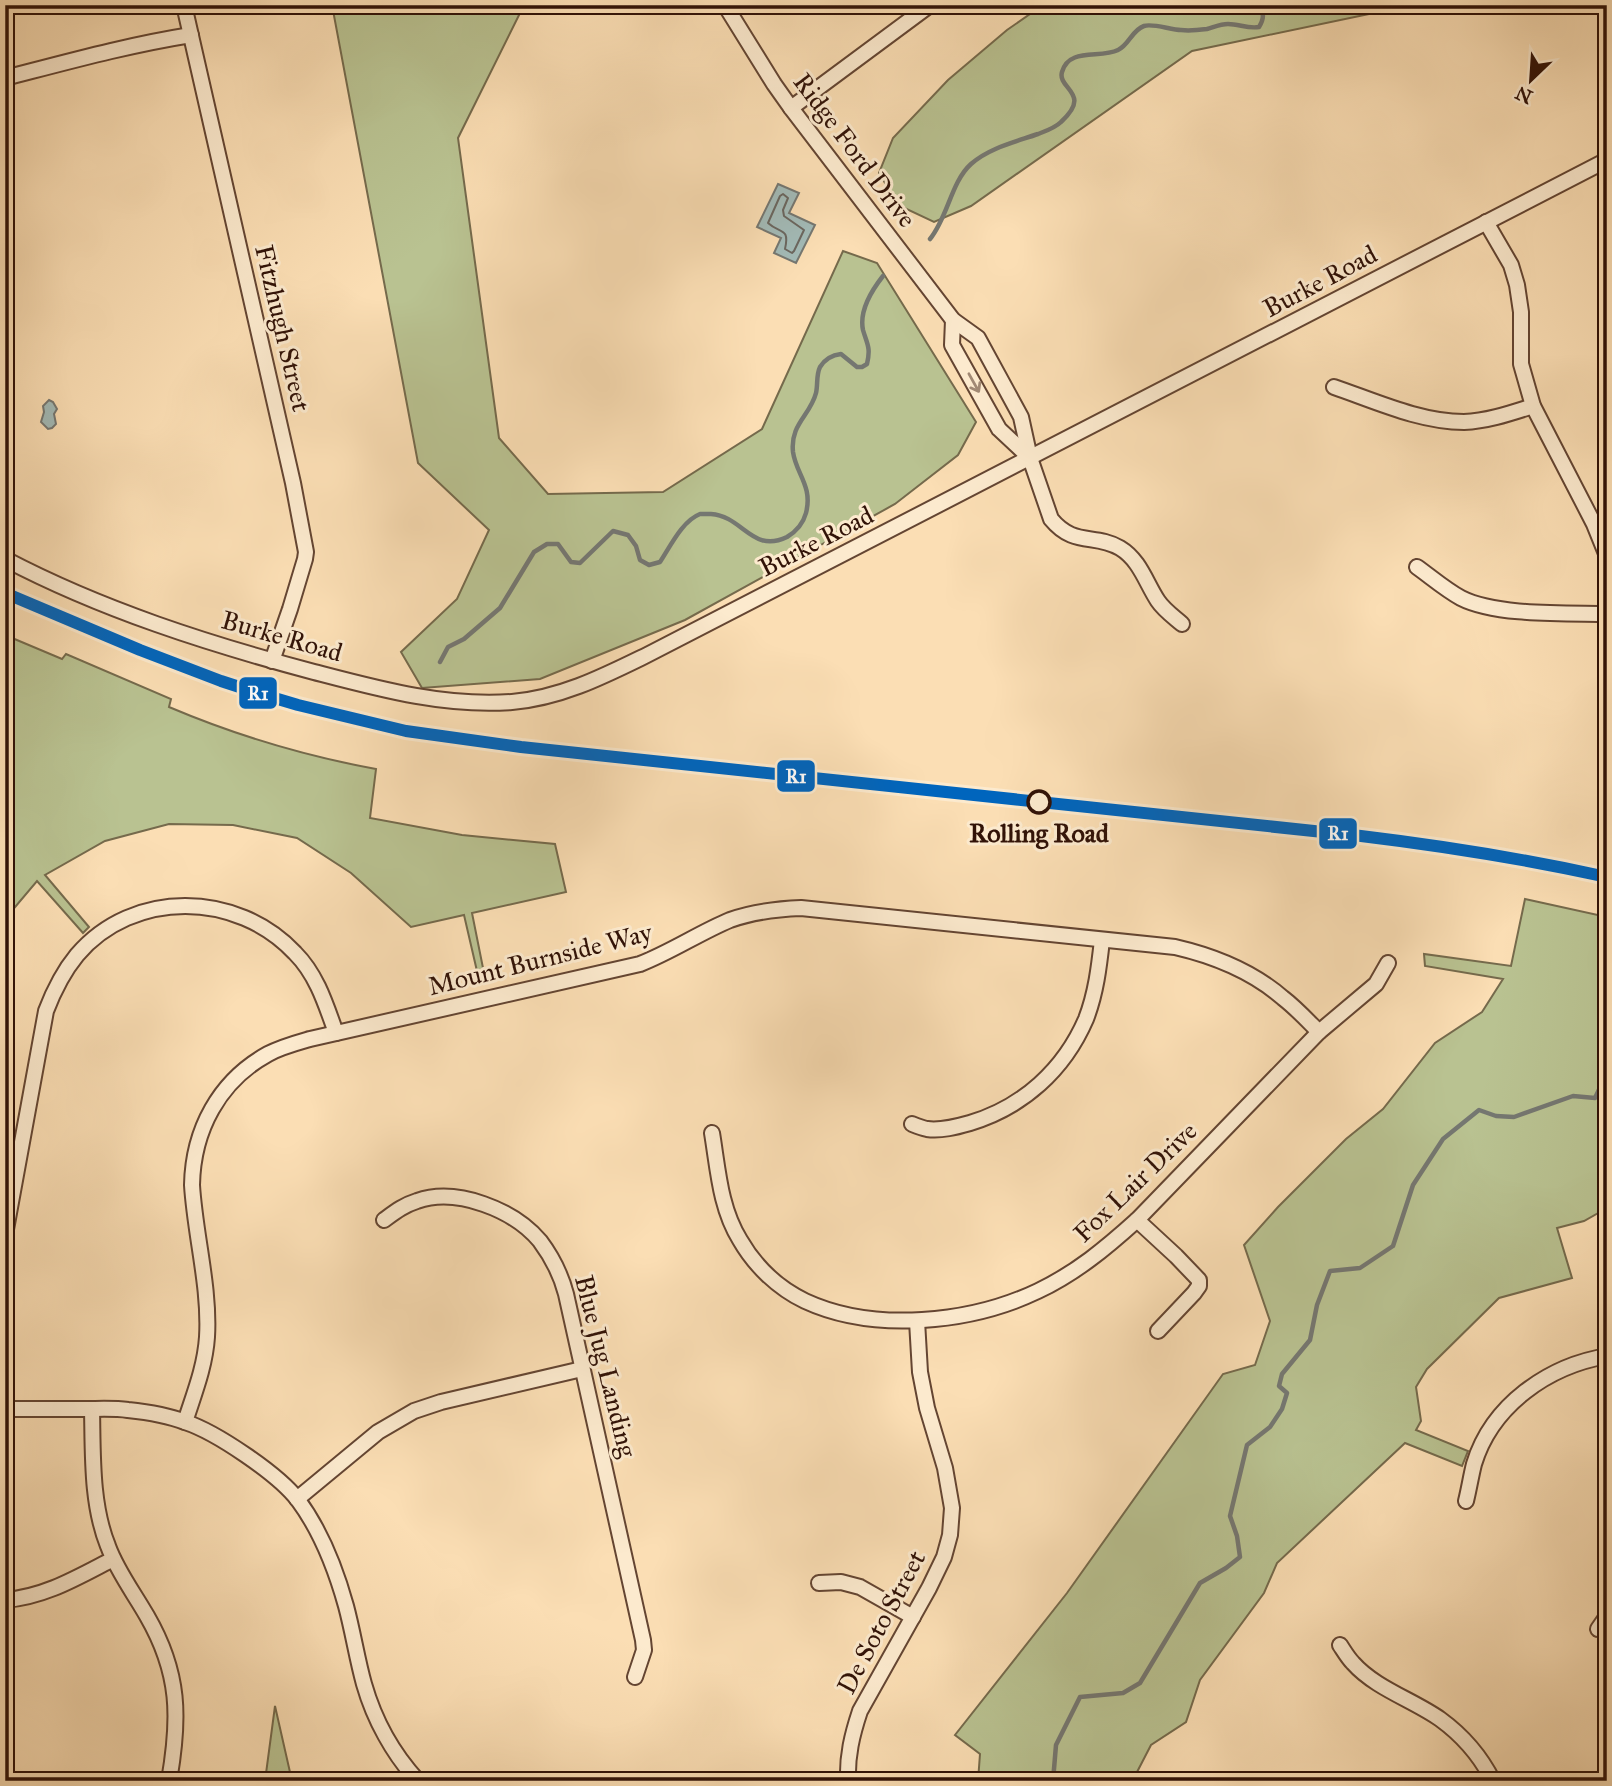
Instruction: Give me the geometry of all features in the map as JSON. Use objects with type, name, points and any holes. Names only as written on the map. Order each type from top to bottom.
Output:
[{"type":"street","name":"Fitzhugh Street","points":[[184,5],[293,483],[306,552],[272,661]]},
{"type":"street","name":"Ridge Ford Drive","points":[[726,5],[791,108],[953,320],[978,338],[1021,417],[1030,458]]},
{"type":"street","points":[[791,108],[930,5]]},
{"type":"street","points":[[5,78],[111,51],[191,35]]},
{"type":"street","name":"Burke Road","points":[[5,559],[79,593],[148,620],[272,661],[381,690],[454,702],[515,702],[546,697],[574,689],[616,670],[1607,160]]},
{"type":"street","points":[[1486,222],[1511,265],[1517,285],[1521,312],[1521,364],[1533,406],[1594,524],[1607,556]]},
{"type":"street","name":"Ridge Ford Drive","points":[[953,320],[953,345],[999,429],[1030,458]]},
{"type":"street","points":[[1334,387],[1415,415],[1447,421],[1467,422],[1503,416],[1533,406]]},
{"type":"street","points":[[1030,458],[1046,509],[1057,526],[1079,538],[1110,543],[1123,549],[1134,559],[1164,608],[1182,624]]},
{"type":"street","points":[[1417,567],[1462,599],[1490,608],[1607,614]]},
{"type":"street","points":[[5,1235],[46,1011],[68,966],[94,938],[112,926],[149,910],[190,905],[230,911],[251,919],[281,939],[309,969],[336,1033]]},
{"type":"street","name":"Mount Burnside Way","points":[[185,1422],[201,1373],[207,1335],[207,1306],[192,1185],[196,1144],[204,1121],[235,1078],[252,1064],[284,1046],[640,964],[730,920],[758,912],[784,909],[818,909],[1175,947],[1220,960],[1244,971],[1284,998],[1319,1032]]},
{"type":"street","points":[[912,1124],[929,1129],[945,1129],[984,1119],[1020,1100],[1048,1076],[1070,1049],[1086,1017],[1097,980],[1102,940]]},
{"type":"street","name":"Fox Lair Drive","points":[[712,1133],[722,1192],[738,1239],[768,1275],[794,1295],[824,1308],[864,1317],[917,1321],[977,1311],[1035,1292],[1084,1265],[1108,1247],[1319,1032],[1377,984],[1388,963]]},
{"type":"street","name":"Blue Jug Landing","points":[[384,1220],[400,1208],[416,1201],[440,1197],[475,1201],[510,1215],[538,1240],[554,1262],[566,1294],[643,1640],[644,1650],[635,1677]]},
{"type":"street","points":[[1137,1220],[1199,1280],[1199,1286],[1194,1293],[1158,1331]]},
{"type":"street","name":"De Soto Street","points":[[848,1781],[849,1749],[860,1711],[944,1558],[950,1535],[952,1508],[945,1468],[927,1408],[920,1372],[917,1321]]},
{"type":"street","points":[[1466,1501],[1474,1464],[1482,1444],[1508,1407],[1542,1380],[1568,1367],[1607,1356]]},
{"type":"street","points":[[297,1499],[379,1432],[414,1411],[441,1402],[582,1369]]},
{"type":"street","points":[[5,1409],[124,1409],[185,1422],[241,1452],[297,1499],[337,1577],[364,1685],[373,1710],[398,1756],[418,1781]]},
{"type":"street","points":[[92,1409],[93,1463],[98,1511],[107,1546],[162,1643],[174,1685],[177,1725],[169,1781]]},
{"type":"street","points":[[5,1600],[53,1590],[113,1559]]},
{"type":"street","points":[[819,1583],[841,1582],[860,1587],[913,1617]]},
{"type":"street","points":[[1598,1629],[1607,1616]]},
{"type":"street","points":[[1340,1645],[1352,1663],[1367,1676],[1453,1729],[1478,1757],[1493,1781]]},
{"type":"green space","points":[[332,5],[524,5],[458,138],[499,438],[548,494],[663,492],[762,429],[843,251],[877,263],[976,422],[958,455],[895,504],[685,620],[540,679],[422,688],[401,652],[457,599],[489,530],[418,463]]},
{"type":"green space","points":[[1043,5],[1412,5],[1192,51],[971,206],[934,222],[898,205],[879,173],[893,138],[948,80],[1007,30]]},
{"type":"green space","points":[[5,635],[62,659],[66,654],[171,699],[169,707],[219,727],[297,751],[376,769],[370,818],[462,835],[555,844],[566,892],[472,913],[486,983],[480,984],[464,915],[411,927],[351,873],[297,838],[233,825],[169,824],[105,841],[45,875],[89,927],[83,933],[37,881],[5,919]]},
{"type":"green space","points":[[1525,899],[1607,917],[1607,1208],[1584,1221],[1557,1228],[1572,1278],[1499,1298],[1427,1369],[1416,1387],[1421,1421],[1416,1430],[1468,1451],[1462,1466],[1405,1443],[1277,1563],[1264,1593],[1200,1680],[1186,1722],[1151,1745],[1136,1774],[1088,1781],[978,1781],[980,1754],[955,1735],[1067,1593],[1223,1374],[1255,1365],[1270,1321],[1244,1245],[1346,1139],[1383,1109],[1435,1043],[1482,1012],[1503,979],[1425,966],[1424,954],[1511,966]]},
{"type":"green space","points":[[275,1706],[292,1781],[265,1781]]},
{"type":"water","points":[[778,184],[799,193],[789,213],[815,225],[796,263],[774,253],[781,238],[757,227]]},
{"type":"water","points":[[49,400],[57,409],[54,414],[56,424],[48,429],[41,422],[43,406]]},
{"type":"waterway","points":[[930,239],[959,180],[971,164],[994,150],[1053,128],[1070,112],[1074,98],[1064,83],[1062,72],[1071,59],[1118,50],[1136,31],[1148,25],[1177,30],[1207,29],[1228,24],[1259,27],[1263,16],[1260,5]]},
{"type":"waterway","points":[[440,662],[448,647],[464,639],[500,608],[534,552],[547,544],[558,544],[571,562],[580,563],[613,531],[628,535],[636,546],[640,560],[649,565],[660,562],[682,528],[700,514],[722,516],[765,541],[775,541],[794,532],[803,521],[808,504],[806,488],[793,452],[794,434],[813,401],[819,370],[824,362],[841,354],[857,367],[867,364],[869,349],[863,330],[863,316],[871,294],[883,276]]},
{"type":"waterway","points":[[1053,1781],[1056,1745],[1080,1697],[1123,1693],[1140,1683],[1200,1583],[1240,1557],[1230,1516],[1247,1445],[1270,1427],[1282,1409],[1287,1393],[1279,1386],[1282,1374],[1310,1340],[1317,1305],[1330,1271],[1360,1268],[1393,1246],[1413,1185],[1443,1139],[1479,1110],[1496,1116],[1514,1117],[1573,1096],[1595,1098],[1607,1073]]},
{"type":"transit line","name":"R1","points":[[5,593],[221,681],[298,705],[406,731],[521,747],[1361,836],[1546,864],[1607,877]]},
{"type":"place","name":"Rolling Road","points":[[1039,802]]}]
